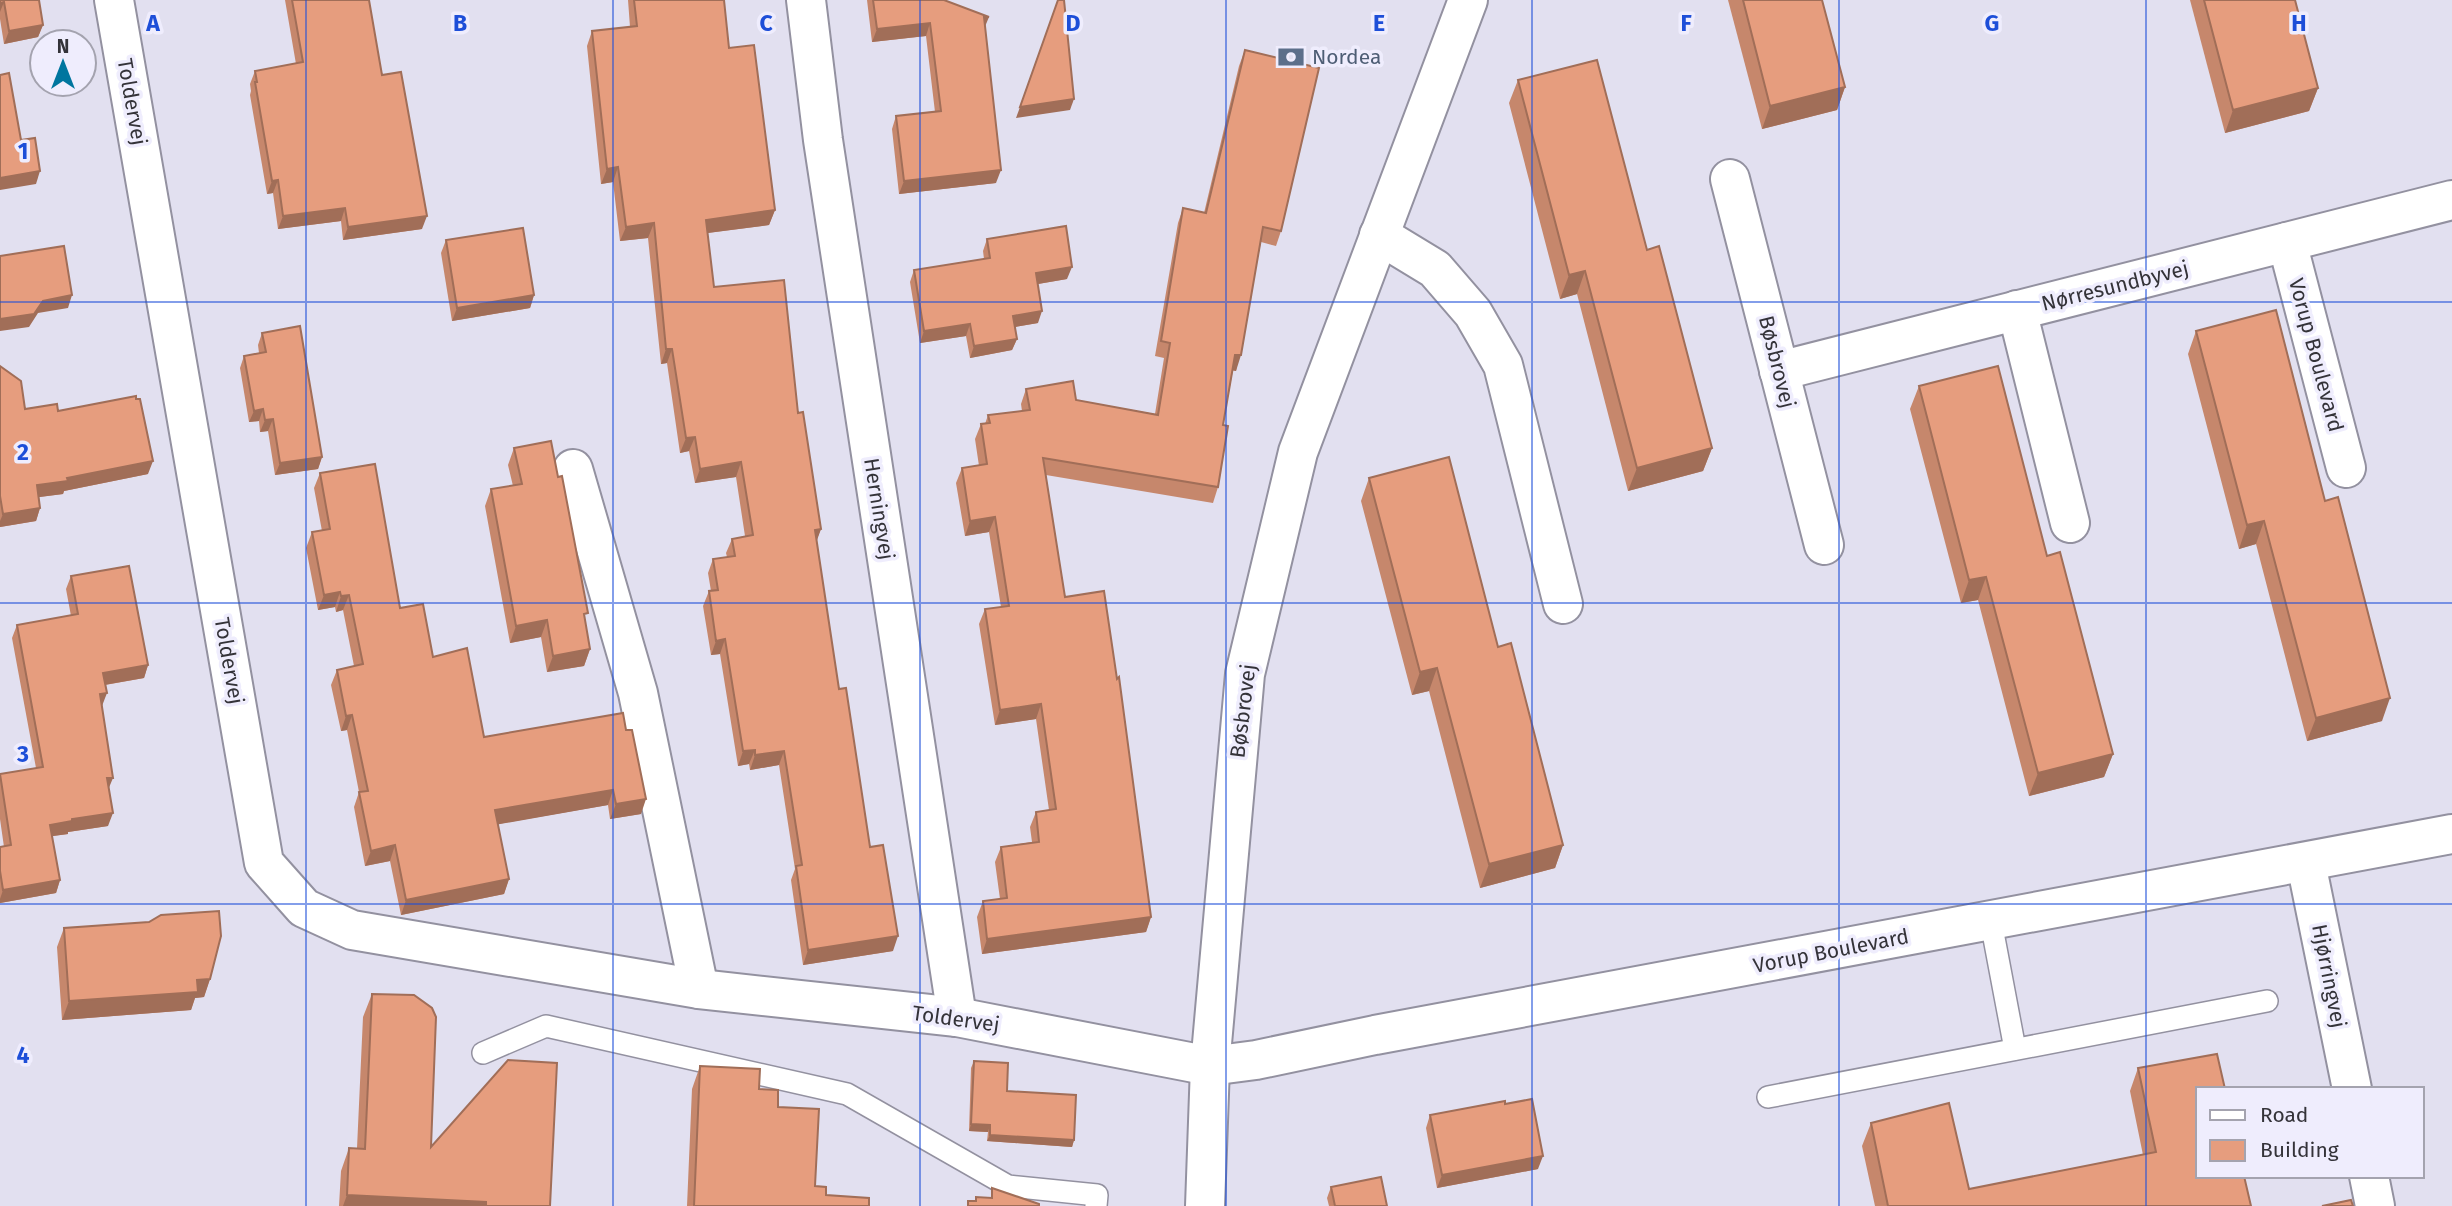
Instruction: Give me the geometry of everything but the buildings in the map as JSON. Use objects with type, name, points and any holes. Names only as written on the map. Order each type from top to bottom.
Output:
[{"type":"street","name":"Toldervej","points":[[114,0],[264,863],[304,908],[352,930],[699,989],[957,1017],[1210,1066]]},
{"type":"street","name":"Herningvej","points":[[806,0],[822,140],[957,1017]]},
{"type":"street","name":"Bøsbrovej","points":[[1205,1206],[1210,1066],[1245,674],[1297,452],[1468,0]]},
{"type":"street","name":"Bøsbrovej","points":[[1730,179],[1824,545]]},
{"type":"street","name":"Nørresundbyvej","points":[[1779,370],[2452,200]]},
{"type":"street","points":[[1379,236],[1435,269],[1473,313],[1503,365],[1563,604]]},
{"type":"street","name":"Vorup Boulevard","points":[[2287,242],[2346,468]]},
{"type":"street","points":[[2017,310],[2070,523]]},
{"type":"street","points":[[573,469],[638,693],[699,989]]},
{"type":"street","name":"Vorup Boulevard","points":[[1210,1066],[1256,1060],[1402,1030],[2452,834]]},
{"type":"street","name":"Hjørringvej","points":[[2306,863],[2351,1087]]},
{"type":"street","points":[[2369,1178],[2375,1206]]},
{"type":"lane","points":[[1991,922],[2015,1049]]},
{"type":"lane","points":[[1768,1097],[2267,1001]]},
{"type":"lane","points":[[483,1053],[546,1026],[847,1094],[1008,1186],[1097,1195],[1096,1206]]},
{"type":"place","name":"Nordea","points":[[1291,57]]}]
